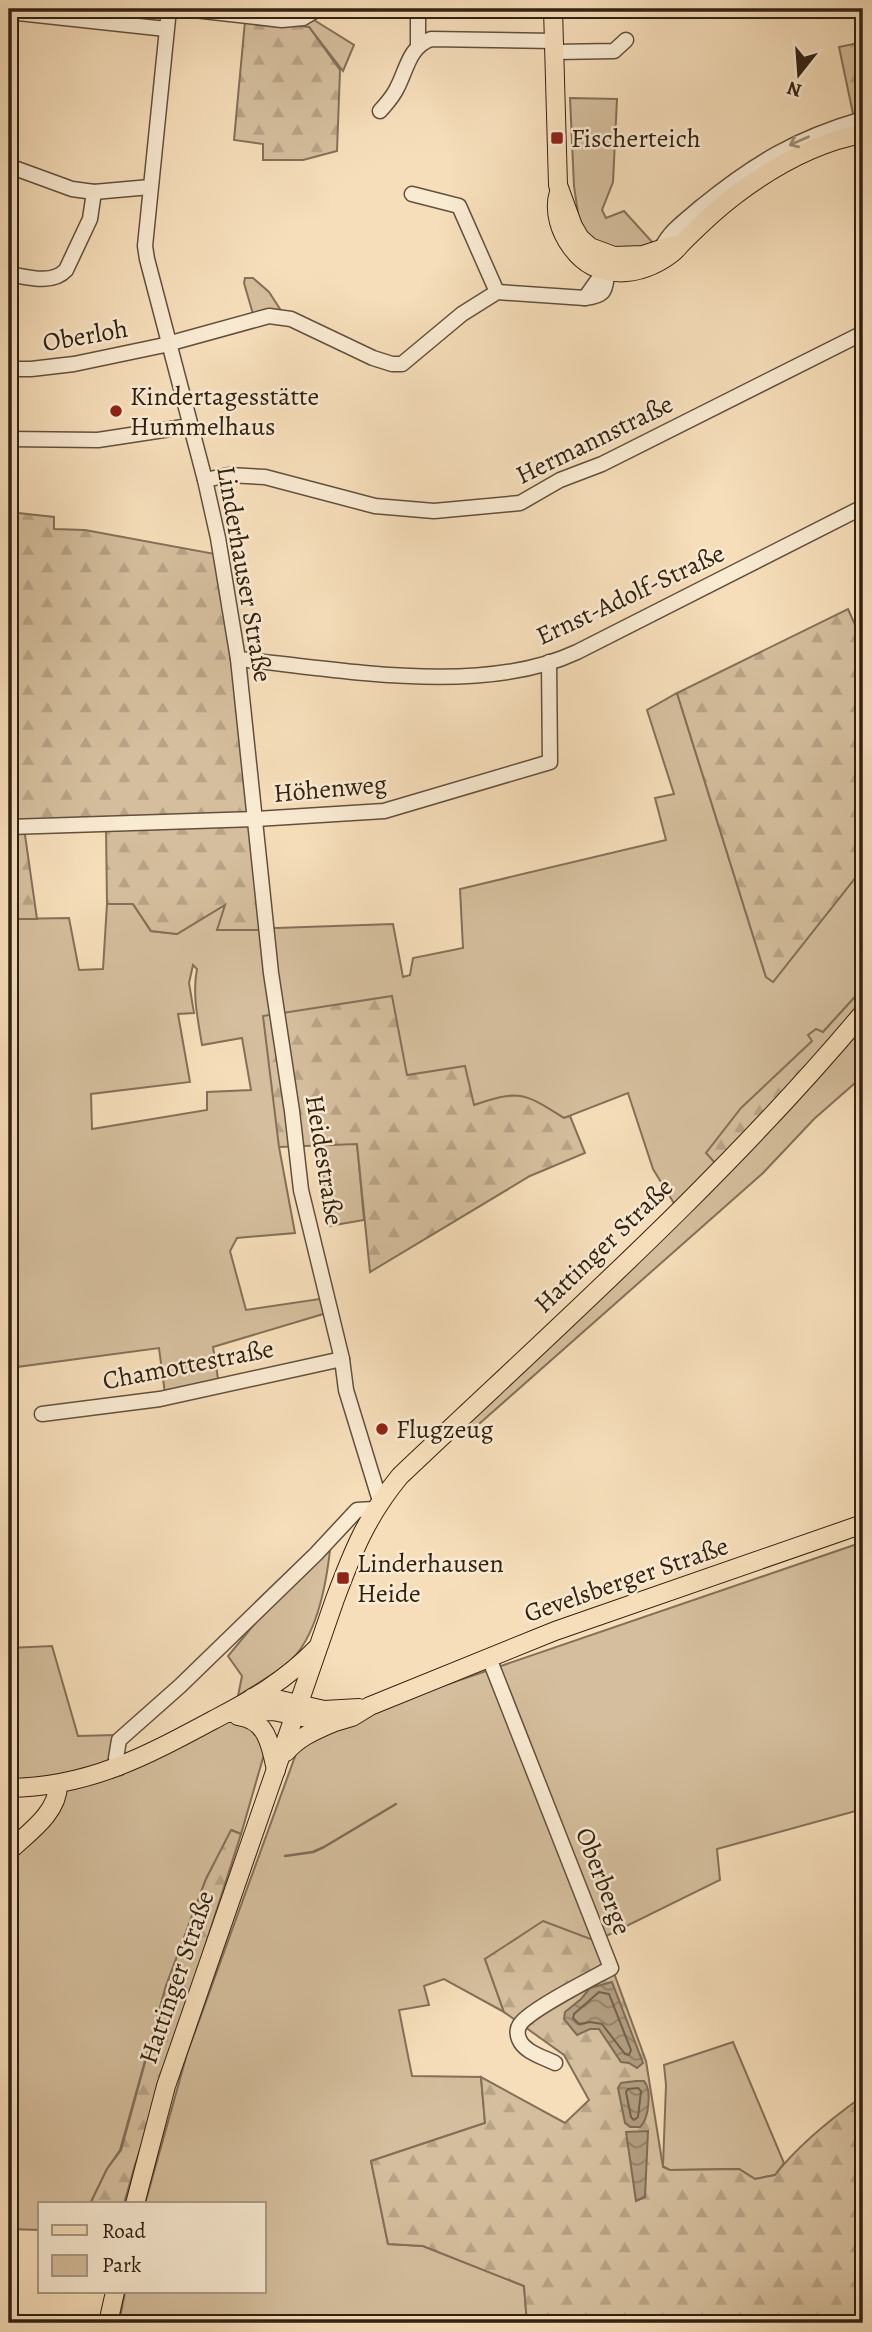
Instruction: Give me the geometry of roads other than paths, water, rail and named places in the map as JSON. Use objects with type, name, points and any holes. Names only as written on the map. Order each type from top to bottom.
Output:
[{"type":"main road","points":[[553,9],[559,192],[580,238],[624,273],[642,270],[673,254],[683,241],[733,197],[783,165],[826,144],[863,134]]},
{"type":"main road","points":[[610,264],[683,241]]},
{"type":"main road","name":"Hattinger Straße","points":[[136,2202],[166,2086],[343,1578],[377,1505],[400,1476],[723,1166],[787,1100],[863,1013]]},
{"type":"main road","name":"Gevelsberger Straße","points":[[223,1715],[298,1709],[324,1710],[338,1716],[370,1706],[555,1631],[863,1524]]},
{"type":"main road","name":"Gevelsberger Straße","points":[[9,1788],[58,1785],[119,1768],[162,1749],[252,1698],[299,1666],[321,1644]]},
{"type":"main road","points":[[279,1764],[295,1742],[338,1716],[317,1689],[314,1662]]},
{"type":"main road","name":"Gevelsberger Straße","points":[[252,1698],[276,1699],[298,1709]]},
{"type":"main road","points":[[223,1715],[246,1717],[263,1727],[279,1764]]},
{"type":"main road","points":[[9,1851],[52,1807],[58,1795],[58,1785]]},
{"type":"main road","points":[[108,2323],[115,2294]]},
{"type":"street","name":"Linderhauser Straße","points":[[169,9],[145,246],[218,538],[238,659],[256,819]]},
{"type":"street","points":[[185,9],[282,20],[303,18],[318,9]]},
{"type":"street","points":[[418,9],[418,45]]},
{"type":"street","points":[[9,12],[166,29]]},
{"type":"street","points":[[380,111],[397,89],[412,52],[418,45],[431,39],[614,51],[626,40]]},
{"type":"street","points":[[662,249],[668,235],[727,186],[781,150],[808,137],[863,119]]},
{"type":"street","points":[[9,166],[72,190],[94,192],[150,187]]},
{"type":"street","points":[[9,274],[50,279],[60,276],[66,270],[90,219],[94,192]]},
{"type":"street","points":[[412,194],[459,206],[497,292],[585,298],[599,296],[605,290],[610,264]]},
{"type":"street","name":"Oberloh","points":[[9,369],[74,364],[268,316],[291,318],[373,358],[402,364],[462,314],[497,292]]},
{"type":"street","name":"Hermannstraße","points":[[205,480],[229,475],[265,477],[358,503],[391,509],[435,511],[520,503],[560,480],[602,464],[863,333]]},
{"type":"street","points":[[9,439],[97,440],[190,426]]},
{"type":"street","name":"Ernst-Adolf-Straße","points":[[238,659],[426,676],[484,674],[548,662],[573,654],[863,507]]},
{"type":"street","name":"Höhenweg","points":[[9,827],[256,819],[384,811],[550,762],[548,662]]},
{"type":"street","name":"Heidestraße","points":[[256,819],[271,973],[301,1190],[342,1359],[346,1391],[377,1505]]},
{"type":"street","name":"Chamottestraße","points":[[42,1414],[160,1399],[342,1359]]},
{"type":"street","name":"Hattinger Straße","points":[[119,1768],[116,1758],[120,1740],[209,1658],[324,1546],[357,1510],[377,1505]]},
{"type":"street","name":"Oberberge","points":[[489,1657],[611,1968],[522,2021],[518,2037],[523,2045],[555,2063]]},
{"type":"water","points":[[612,1982],[643,2063],[637,2068],[621,2062],[599,2029],[590,2029],[577,2035],[564,2019],[565,2012],[590,1988]]},
{"type":"water","points":[[644,2081],[648,2091],[648,2104],[646,2118],[640,2127],[630,2127],[625,2123],[618,2088],[621,2083]]},
{"type":"water","points":[[648,2131],[645,2197],[636,2201],[626,2132]]},
{"type":"waterway","points":[[285,1856],[313,1852],[324,1847],[396,1804]]},
{"type":"place","name":"Fischerteich","points":[[557,138]]},
{"type":"place","name":"Kindertagesstätte Hummelhaus","points":[[116,411]]},
{"type":"place","name":"Flugzeug","points":[[382,1429]]},
{"type":"place","name":"Linderhausen Heide","points":[[343,1578]]}]
